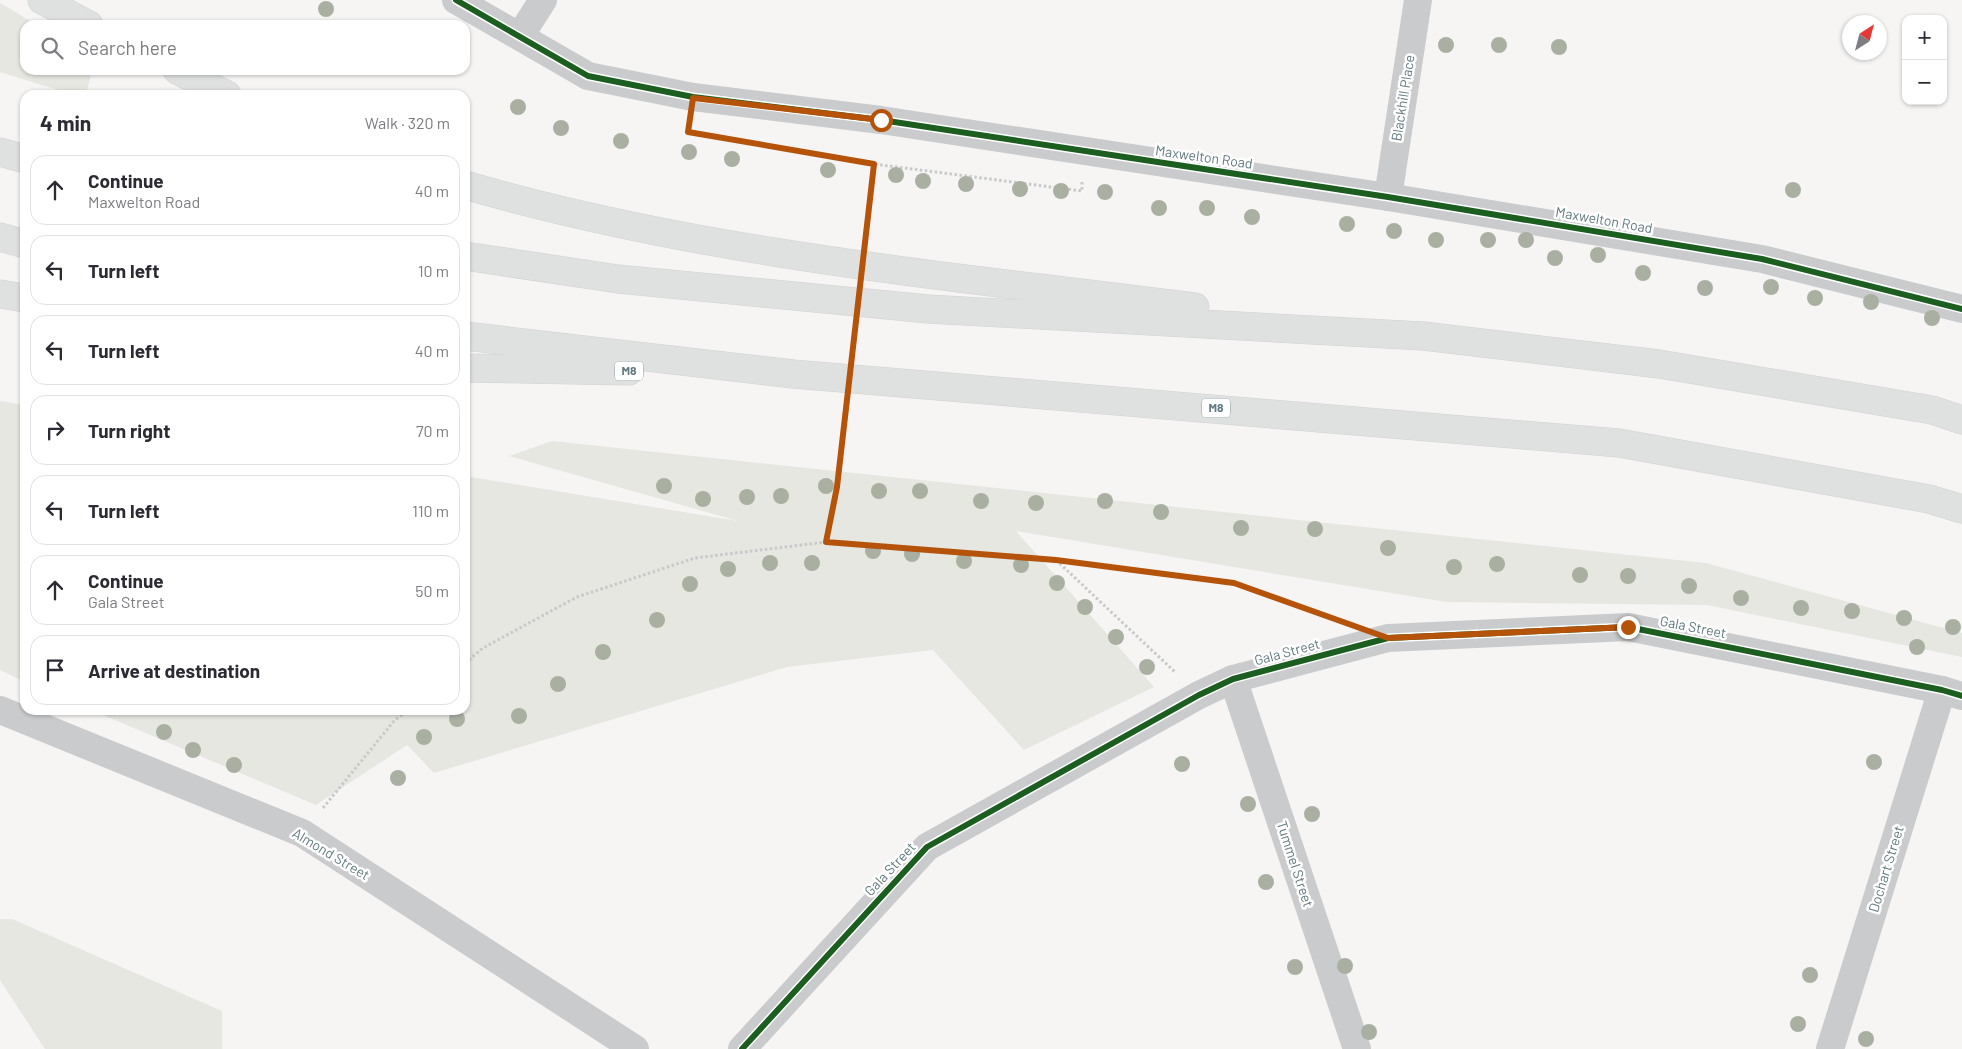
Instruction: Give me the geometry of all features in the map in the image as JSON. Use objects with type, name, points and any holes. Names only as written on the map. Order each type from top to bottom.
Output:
[{"type":"highway","points":[[42,0],[80,20]]},
{"type":"highway","points":[[187,75],[218,90]]},
{"type":"highway","points":[[0,152],[20,158]]},
{"type":"highway","points":[[470,186],[544,208],[731,246],[924,273],[1659,364],[1962,416]]},
{"type":"highway","points":[[0,237],[20,243]]},
{"type":"highway","points":[[470,257],[618,278],[928,310],[1423,336]]},
{"type":"highway","points":[[0,294],[20,297]]},
{"type":"highway","name":"M8","points":[[470,337],[793,374],[1619,443],[1929,499],[1962,509]]},
{"type":"highway","name":"M8","points":[[470,368],[793,374]]},
{"type":"highway","points":[[1932,410],[1962,420]]},
{"type":"street","name":"Maxwelton Road","points":[[456,0],[588,76],[693,98],[881,120],[1388,197],[1762,259],[1962,309]]},
{"type":"street","points":[[520,36],[543,0]]},
{"type":"street","name":"Blackhill Place","points":[[1388,197],[1418,0]]},
{"type":"street","name":"Gala Street","points":[[742,1049],[927,847],[1199,695],[1233,679],[1388,638],[1628,627],[1952,693]]},
{"type":"street","name":"Tummel Street","points":[[1233,679],[1357,1049]]},
{"type":"street","name":"Dochart Street","points":[[1830,1049],[1952,693]]},
{"type":"street","name":"Almond Street","points":[[0,710],[302,834],[635,1049]]},
{"type":"path","points":[[693,98],[688,132],[874,164],[1082,191],[1084,152]]},
{"type":"path","points":[[826,542],[837,487],[874,164]]},
{"type":"path","points":[[470,659],[483,648],[577,597],[695,558],[826,542],[1056,560],[1234,583],[1343,622]]},
{"type":"path","points":[[1056,560],[1199,695]]},
{"type":"path","points":[[302,834],[394,721],[402,715]]},
{"type":"shaded area","points":[[0,3],[29,20],[20,20],[20,75],[91,75],[87,90],[58,90],[0,72]]},
{"type":"shaded area","points":[[0,401],[20,404],[20,680],[0,670]]},
{"type":"shaded area","points":[[552,441],[1706,563],[1962,633],[1962,657],[1707,605],[1446,602],[1016,531],[1154,687],[1024,750],[933,650],[787,667],[434,773],[407,745],[316,805],[103,715],[470,715],[470,477],[738,521],[509,456]]},
{"type":"shaded area","points":[[0,919],[12,919],[222,1011],[222,1049],[45,1049],[0,980]]},
{"type":"cycle path","points":[[456,0],[588,76],[693,97],[881,120],[1388,197],[1762,259],[1962,309]]},
{"type":"cycle path","points":[[742,1049],[927,847],[1199,695],[1233,679],[1388,638],[1628,627],[1942,690],[1962,696]]},
{"type":"route","points":[[881,120],[693,98],[688,132],[874,164],[837,487],[826,542],[1056,560],[1234,583],[1388,638],[1628,627]]}]
